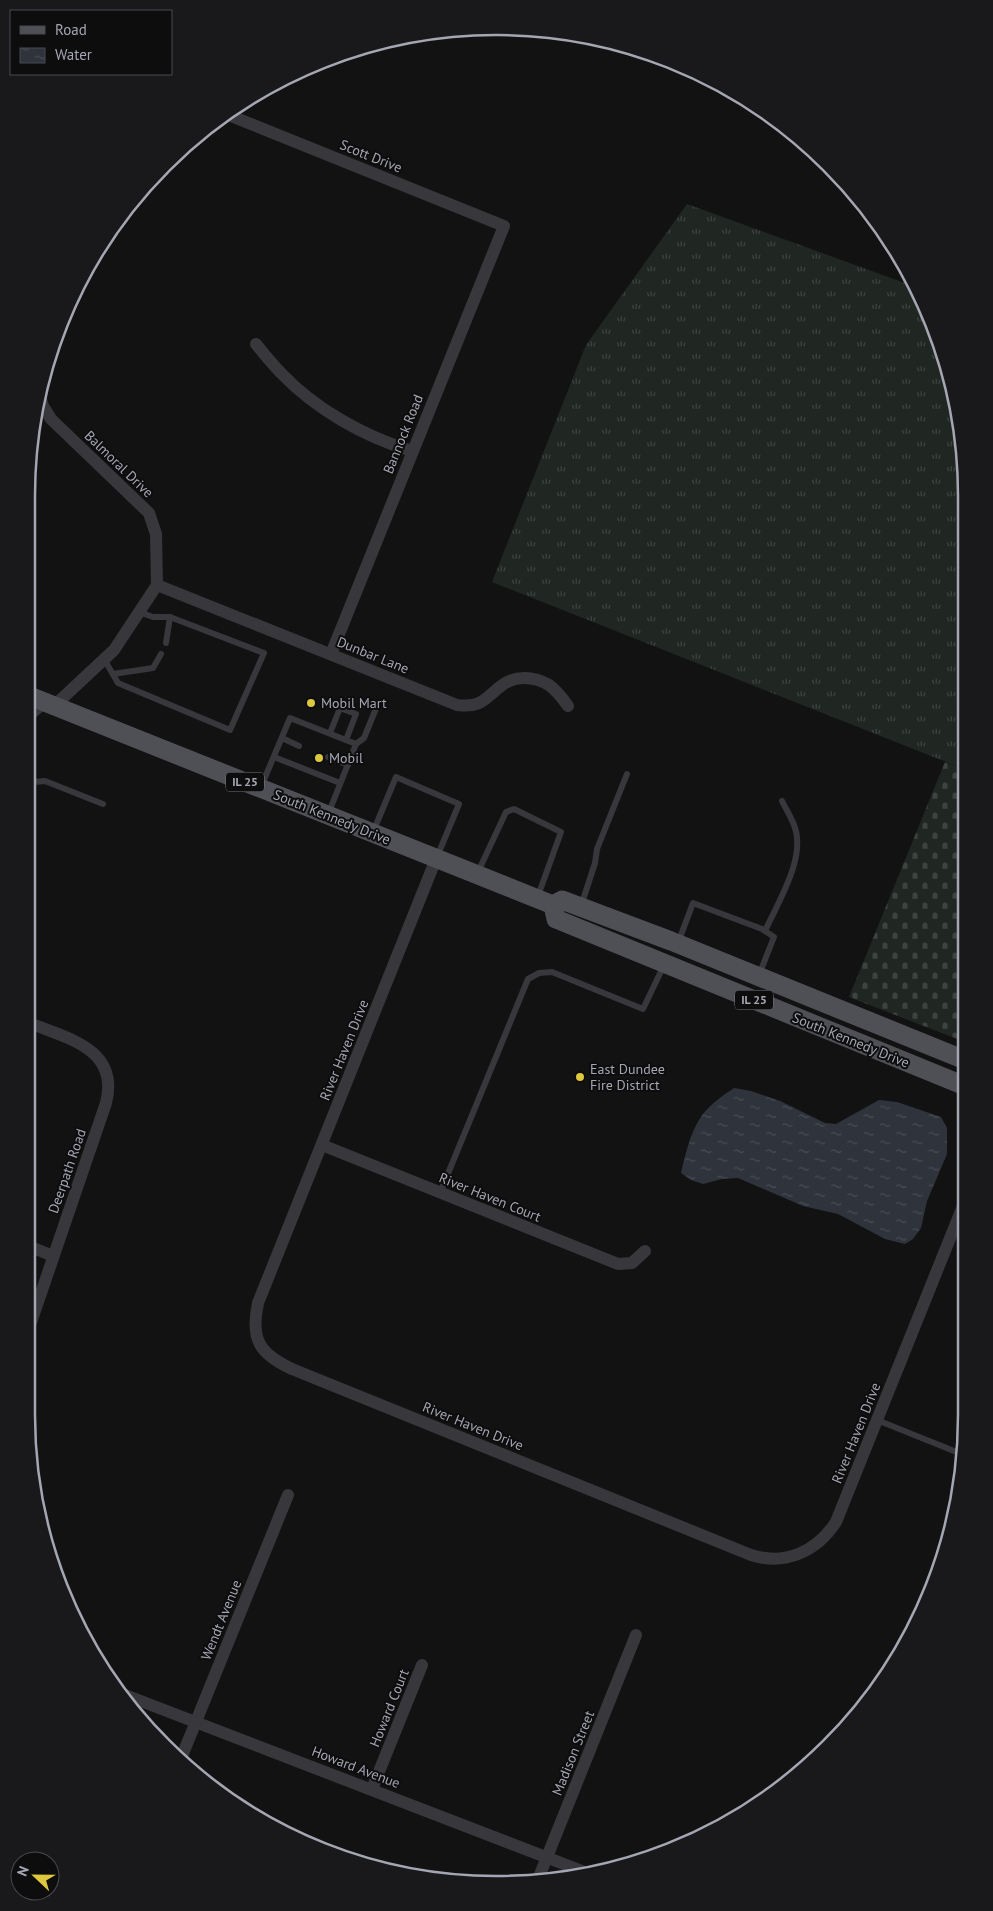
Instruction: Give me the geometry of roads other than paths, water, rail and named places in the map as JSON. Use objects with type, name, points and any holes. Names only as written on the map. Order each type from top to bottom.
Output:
[{"type":"main road","name":"South Kennedy Drive","points":[[35,698],[545,902],[562,900],[678,944],[958,1057]]},
{"type":"main road","name":"South Kennedy Drive","points":[[545,902],[556,919],[958,1083]]},
{"type":"street","name":"Scott Drive","points":[[234,117],[504,226]]},
{"type":"street","name":"Bannock Road","points":[[331,654],[504,226]]},
{"type":"street","points":[[256,344],[282,374],[314,402],[340,419],[392,445],[412,451]]},
{"type":"street","name":"Balmoral Drive","points":[[44,408],[51,419],[149,513],[156,534],[157,585]]},
{"type":"street","points":[[35,712],[50,704],[114,650],[157,585]]},
{"type":"street","name":"Dunbar Lane","points":[[157,585],[457,705],[470,707],[481,704],[502,685],[521,677],[533,679],[550,686],[568,706]]},
{"type":"street","name":"River Haven Drive","points":[[436,859],[258,1303],[256,1331],[260,1345],[268,1356],[279,1363],[742,1551],[763,1558],[784,1557],[803,1553],[819,1543],[836,1522],[958,1224]]},
{"type":"street","name":"Deerpath Road","points":[[35,1026],[91,1050],[98,1056],[106,1071],[109,1088],[106,1103],[35,1310]]},
{"type":"street","name":"River Haven Court","points":[[322,1145],[618,1264],[632,1263],[645,1251]]},
{"type":"street","points":[[35,1249],[53,1256]]},
{"type":"street","name":"Wendt Avenue","points":[[183,1753],[288,1495]]},
{"type":"street","name":"Madison Street","points":[[541,1874],[636,1635]]},
{"type":"street","name":"Howard Court","points":[[372,1789],[422,1665]]},
{"type":"street","name":"Howard Avenue","points":[[132,1698],[576,1869]]},
{"type":"lane","points":[[104,659],[118,683],[230,730],[264,653],[170,617],[153,617],[139,612]]},
{"type":"lane","points":[[166,643],[170,617]]},
{"type":"lane","points":[[112,674],[153,668],[161,654]]},
{"type":"lane","points":[[328,815],[356,744],[364,738],[377,706]]},
{"type":"lane","points":[[330,733],[340,708],[356,714],[346,740]]},
{"type":"lane","points":[[261,788],[290,718],[356,744]]},
{"type":"lane","points":[[282,738],[299,746]]},
{"type":"lane","points":[[274,757],[340,783]]},
{"type":"lane","points":[[328,757],[348,764]]},
{"type":"lane","points":[[580,907],[594,863],[596,849],[627,774]]},
{"type":"lane","points":[[373,833],[396,778],[459,804],[436,859]]},
{"type":"lane","points":[[35,782],[45,781],[103,804]]},
{"type":"lane","points":[[765,931],[793,870],[798,841],[795,825],[782,801]]},
{"type":"lane","points":[[477,875],[506,812],[514,809],[560,832],[545,902]]},
{"type":"lane","points":[[678,944],[693,903],[765,931],[774,937],[758,976]]},
{"type":"lane","points":[[440,1193],[528,979],[539,973],[552,972],[643,1009],[665,964]]},
{"type":"lane","points":[[877,1420],[956,1452]]},
{"type":"water","points":[[734,1088],[751,1091],[780,1101],[825,1123],[836,1124],[879,1100],[897,1102],[941,1117],[947,1128],[947,1154],[927,1201],[921,1228],[913,1239],[905,1244],[885,1239],[838,1214],[803,1206],[738,1178],[722,1179],[703,1184],[691,1180],[681,1173],[690,1139],[702,1115],[719,1098]]},
{"type":"place","name":"Mobil Mart","points":[[311,703]]},
{"type":"place","name":"Mobil","points":[[319,758]]},
{"type":"place","name":"East Dundee Fire District","points":[[580,1077]]}]
